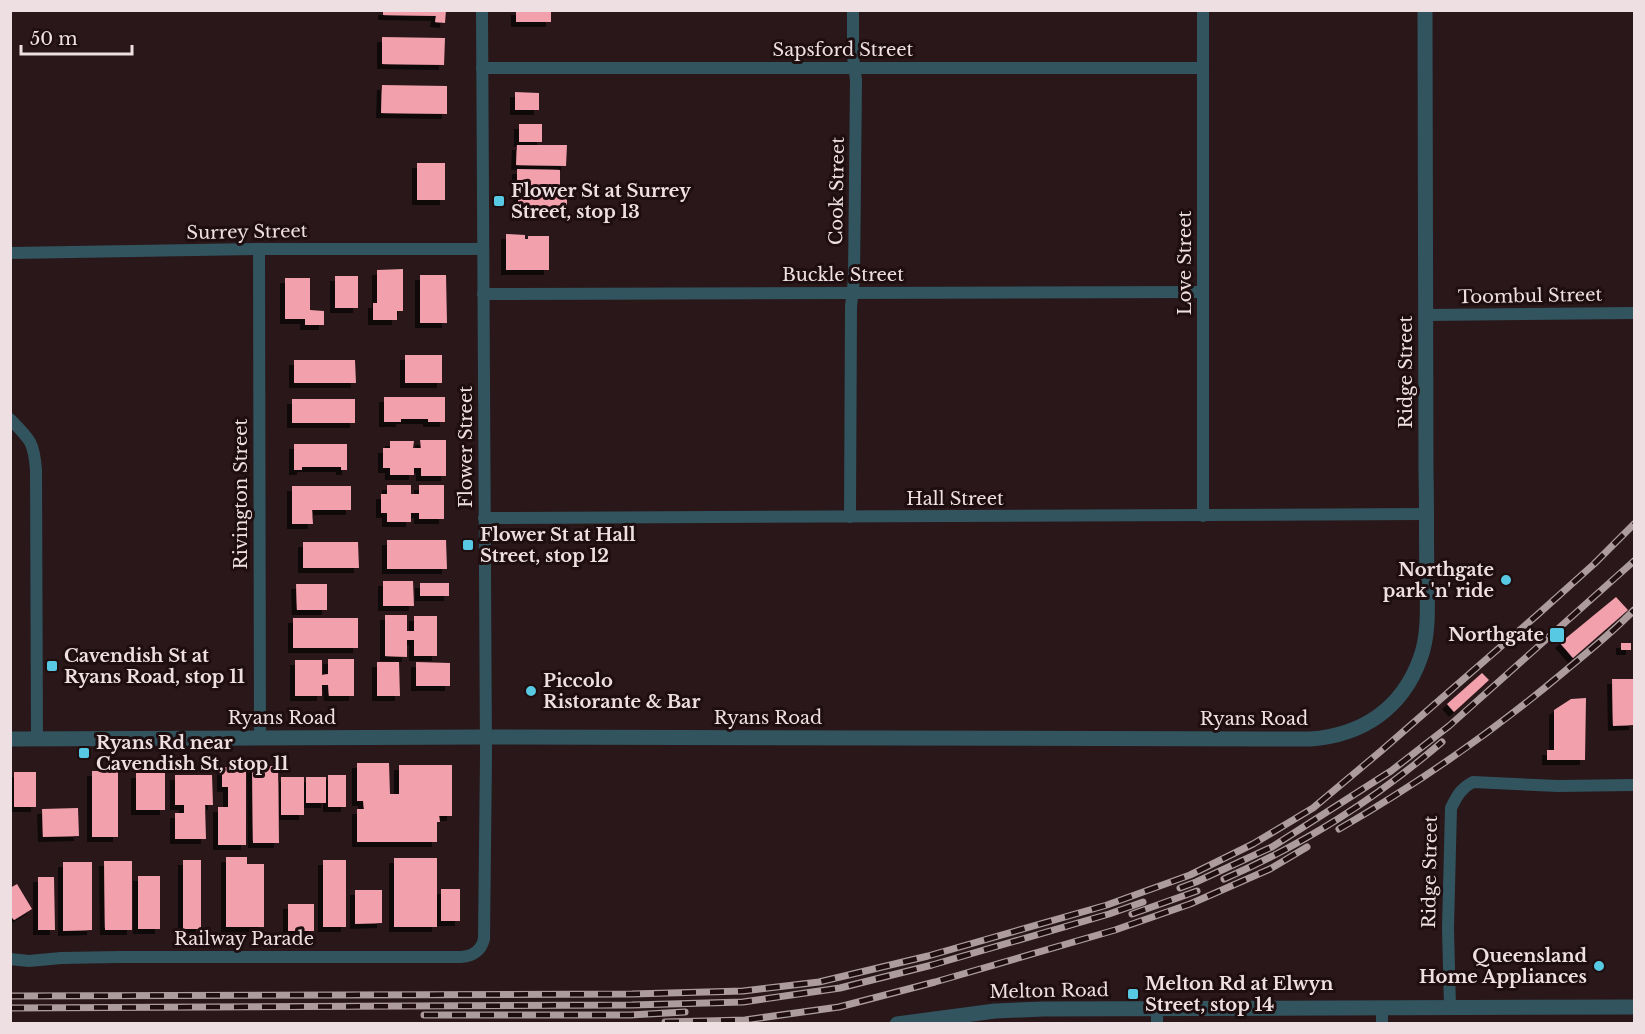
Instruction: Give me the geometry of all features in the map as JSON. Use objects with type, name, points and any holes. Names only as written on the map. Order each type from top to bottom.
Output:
[{"type":"street","name":"Flower Street","points":[[477,952],[483,945],[484,939],[482,10]]},
{"type":"street","name":"Cook Street","points":[[849,517],[855,209],[856,80],[853,56],[853,10]]},
{"type":"street","name":"Love Street","points":[[1203,10],[1203,516]]},
{"type":"street","name":"Ridge Street","points":[[1377,717],[1405,689],[1416,669],[1426,637],[1425,10]]},
{"type":"street","name":"Sapsford Street","points":[[482,68],[1203,68]]},
{"type":"street","name":"Surrey Street","points":[[10,253],[259,249],[483,249]]},
{"type":"street","name":"Rivington Street","points":[[259,249],[260,738]]},
{"type":"street","name":"Buckle Street","points":[[483,294],[1203,292]]},
{"type":"street","name":"Toombul Street","points":[[1425,315],[1635,312]]},
{"type":"street","points":[[10,419],[26,435],[33,446],[35,461],[37,739]]},
{"type":"street","name":"Hall Street","points":[[484,518],[1427,514]]},
{"type":"street","name":"Ryans Road","points":[[10,739],[485,737],[1310,739],[1340,735],[1355,730],[1377,717]]},
{"type":"street","name":"Ridge Street","points":[[1450,1008],[1448,928],[1451,808],[1463,787],[1473,782],[1558,786],[1635,785]]},
{"type":"street","name":"Railway Parade","points":[[10,960],[119,957],[461,957],[477,952]]},
{"type":"street","name":"Melton Road","points":[[897,1023],[995,1011],[1043,1009],[1157,1016],[1382,1016],[1450,1008],[1635,1007]]},
{"type":"building","points":[[383,10],[446,10],[445,23],[435,22],[436,16],[383,15]]},
{"type":"building","points":[[516,10],[551,10],[551,22],[516,22]]},
{"type":"building","points":[[382,37],[445,38],[444,65],[382,64]]},
{"type":"building","points":[[382,85],[447,86],[447,114],[381,113]]},
{"type":"building","points":[[515,92],[539,93],[539,110],[515,110]]},
{"type":"building","points":[[519,124],[542,124],[542,142],[519,142]]},
{"type":"building","points":[[517,145],[567,145],[566,166],[516,165]]},
{"type":"building","points":[[417,163],[445,163],[445,200],[417,200]]},
{"type":"building","points":[[517,169],[560,170],[560,188],[517,187]]},
{"type":"building","points":[[518,191],[567,192],[567,210],[518,209]]},
{"type":"building","points":[[506,234],[525,235],[525,239],[528,239],[528,236],[549,236],[549,270],[506,270]]},
{"type":"building","points":[[403,269],[403,311],[397,311],[397,320],[373,320],[373,303],[377,303],[377,270]]},
{"type":"building","points":[[420,275],[446,275],[447,323],[420,323]]},
{"type":"building","points":[[335,276],[358,276],[358,308],[335,308]]},
{"type":"building","points":[[285,278],[310,278],[310,310],[324,311],[324,325],[305,325],[305,319],[285,319]]},
{"type":"building","points":[[405,355],[442,355],[442,383],[405,383]]},
{"type":"building","points":[[294,360],[355,360],[356,383],[294,383]]},
{"type":"building","points":[[384,397],[445,397],[445,422],[428,422],[428,419],[401,419],[401,422],[384,422]]},
{"type":"building","points":[[292,399],[355,399],[355,423],[292,423]]},
{"type":"building","points":[[420,440],[446,440],[446,476],[421,476],[421,468],[414,468],[414,475],[390,475],[390,468],[383,468],[383,448],[390,448],[390,441],[414,441],[413,448],[421,448]]},
{"type":"building","points":[[294,444],[347,444],[347,470],[341,470],[341,467],[302,467],[302,470],[294,470]]},
{"type":"building","points":[[387,485],[411,485],[411,494],[419,494],[419,485],[444,485],[444,519],[419,519],[419,513],[411,513],[411,522],[387,522],[387,513],[381,513],[381,494],[387,494]]},
{"type":"building","points":[[292,486],[351,486],[351,510],[312,510],[313,524],[292,524]]},
{"type":"building","points":[[387,540],[446,540],[447,569],[387,569]]},
{"type":"building","points":[[303,542],[358,542],[359,568],[303,568]]},
{"type":"building","points":[[383,581],[413,581],[414,606],[383,606]]},
{"type":"building","points":[[420,583],[449,583],[449,596],[420,596]]},
{"type":"building","points":[[296,584],[327,584],[327,610],[297,610]]},
{"type":"building","points":[[1616,597],[1628,610],[1573,658],[1560,643]]},
{"type":"building","points":[[385,615],[407,615],[407,631],[414,631],[414,616],[437,616],[437,656],[414,656],[414,640],[407,640],[407,657],[385,656]]},
{"type":"building","points":[[293,618],[358,618],[358,648],[293,648]]},
{"type":"building","points":[[1621,643],[1631,643],[1631,650],[1621,650]]},
{"type":"building","points":[[328,659],[354,659],[354,696],[329,696],[328,685],[322,685],[322,696],[295,696],[295,660],[322,660],[322,675],[328,674]]},
{"type":"building","points":[[377,662],[399,662],[400,696],[377,696]]},
{"type":"building","points":[[416,662],[450,663],[450,686],[416,686]]},
{"type":"building","points":[[1482,673],[1489,680],[1454,712],[1447,704]]},
{"type":"building","points":[[1612,679],[1634,679],[1634,725],[1613,726]]},
{"type":"building","points":[[1586,698],[1585,760],[1547,760],[1547,750],[1554,750],[1554,710],[1571,699]]},
{"type":"building","points":[[357,763],[389,763],[390,794],[399,794],[399,765],[452,765],[452,816],[439,816],[437,842],[357,842],[357,809],[364,809],[363,801],[357,801]]},
{"type":"building","points":[[252,766],[278,766],[279,843],[253,843]]},
{"type":"building","points":[[222,767],[246,767],[246,845],[218,845],[218,807],[228,807],[228,787],[222,787]]},
{"type":"building","points":[[92,771],[118,771],[118,837],[92,837]]},
{"type":"building","points":[[14,772],[36,772],[36,807],[14,807]]},
{"type":"building","points":[[136,773],[165,773],[165,810],[136,810]]},
{"type":"building","points":[[175,775],[212,775],[213,805],[205,805],[206,839],[175,839],[175,813],[184,813],[184,805],[175,805]]},
{"type":"building","points":[[328,775],[346,775],[346,807],[328,807]]},
{"type":"building","points":[[281,777],[304,777],[304,815],[281,815]]},
{"type":"building","points":[[306,777],[326,777],[326,803],[306,803]]},
{"type":"building","points":[[78,808],[79,836],[43,837],[42,809]]},
{"type":"building","points":[[226,857],[247,857],[247,864],[264,864],[264,927],[226,927]]},
{"type":"building","points":[[394,858],[437,858],[437,927],[394,927]]},
{"type":"building","points":[[183,860],[201,860],[201,929],[183,929]]},
{"type":"building","points":[[323,860],[346,860],[346,927],[323,927]]},
{"type":"building","points":[[104,861],[132,861],[132,930],[105,930]]},
{"type":"building","points":[[63,862],[92,862],[92,930],[63,931]]},
{"type":"building","points":[[138,876],[160,876],[160,929],[138,929]]},
{"type":"building","points":[[38,877],[54,877],[55,930],[38,930]]},
{"type":"building","points":[[17,884],[32,909],[14,920],[10,915],[10,888]]},
{"type":"building","points":[[441,889],[460,889],[460,921],[441,921]]},
{"type":"building","points":[[355,890],[382,890],[382,923],[355,924]]},
{"type":"building","points":[[288,904],[314,904],[314,931],[288,931]]},
{"type":"railway","points":[[10,996],[632,994],[743,991],[819,982],[928,956],[1107,905],[1190,875],[1253,844],[1313,808],[1536,616],[1634,524]]},
{"type":"railway","points":[[1180,888],[1272,847],[1391,771],[1449,726],[1634,561]]},
{"type":"railway","points":[[1339,829],[1398,793],[1484,735],[1583,656],[1634,610]]},
{"type":"railway","points":[[1224,879],[1283,851],[1338,819],[1391,783],[1442,742]]},
{"type":"railway","points":[[665,1022],[745,1020],[839,1007],[935,982],[1115,930],[1190,904],[1270,869],[1307,847]]},
{"type":"railway","points":[[1132,914],[1197,891]]},
{"type":"railway","points":[[10,1008],[632,1005],[743,1002],[840,988],[932,965],[1143,902]]},
{"type":"railway","points":[[424,1015],[630,1015],[685,1012]]},
{"type":"place","name":"Flower St at Surrey Street, stop 13","points":[[499,201]]},
{"type":"place","name":"Flower St at Hall Street, stop 12","points":[[468,545]]},
{"type":"place","name":"Northgate park 'n' ride","points":[[1506,580]]},
{"type":"place","name":"Northgate","points":[[1557,635]]},
{"type":"place","name":"Cavendish St at Ryans Road, stop 11","points":[[52,666]]},
{"type":"place","name":"Piccolo Ristorante & Bar","points":[[531,691]]},
{"type":"place","name":"Ryans Rd near Cavendish St, stop 11","points":[[84,753]]},
{"type":"place","name":"Queensland Home Appliances","points":[[1599,966]]},
{"type":"place","name":"Melton Rd at Elwyn Street, stop 14","points":[[1133,994]]}]
